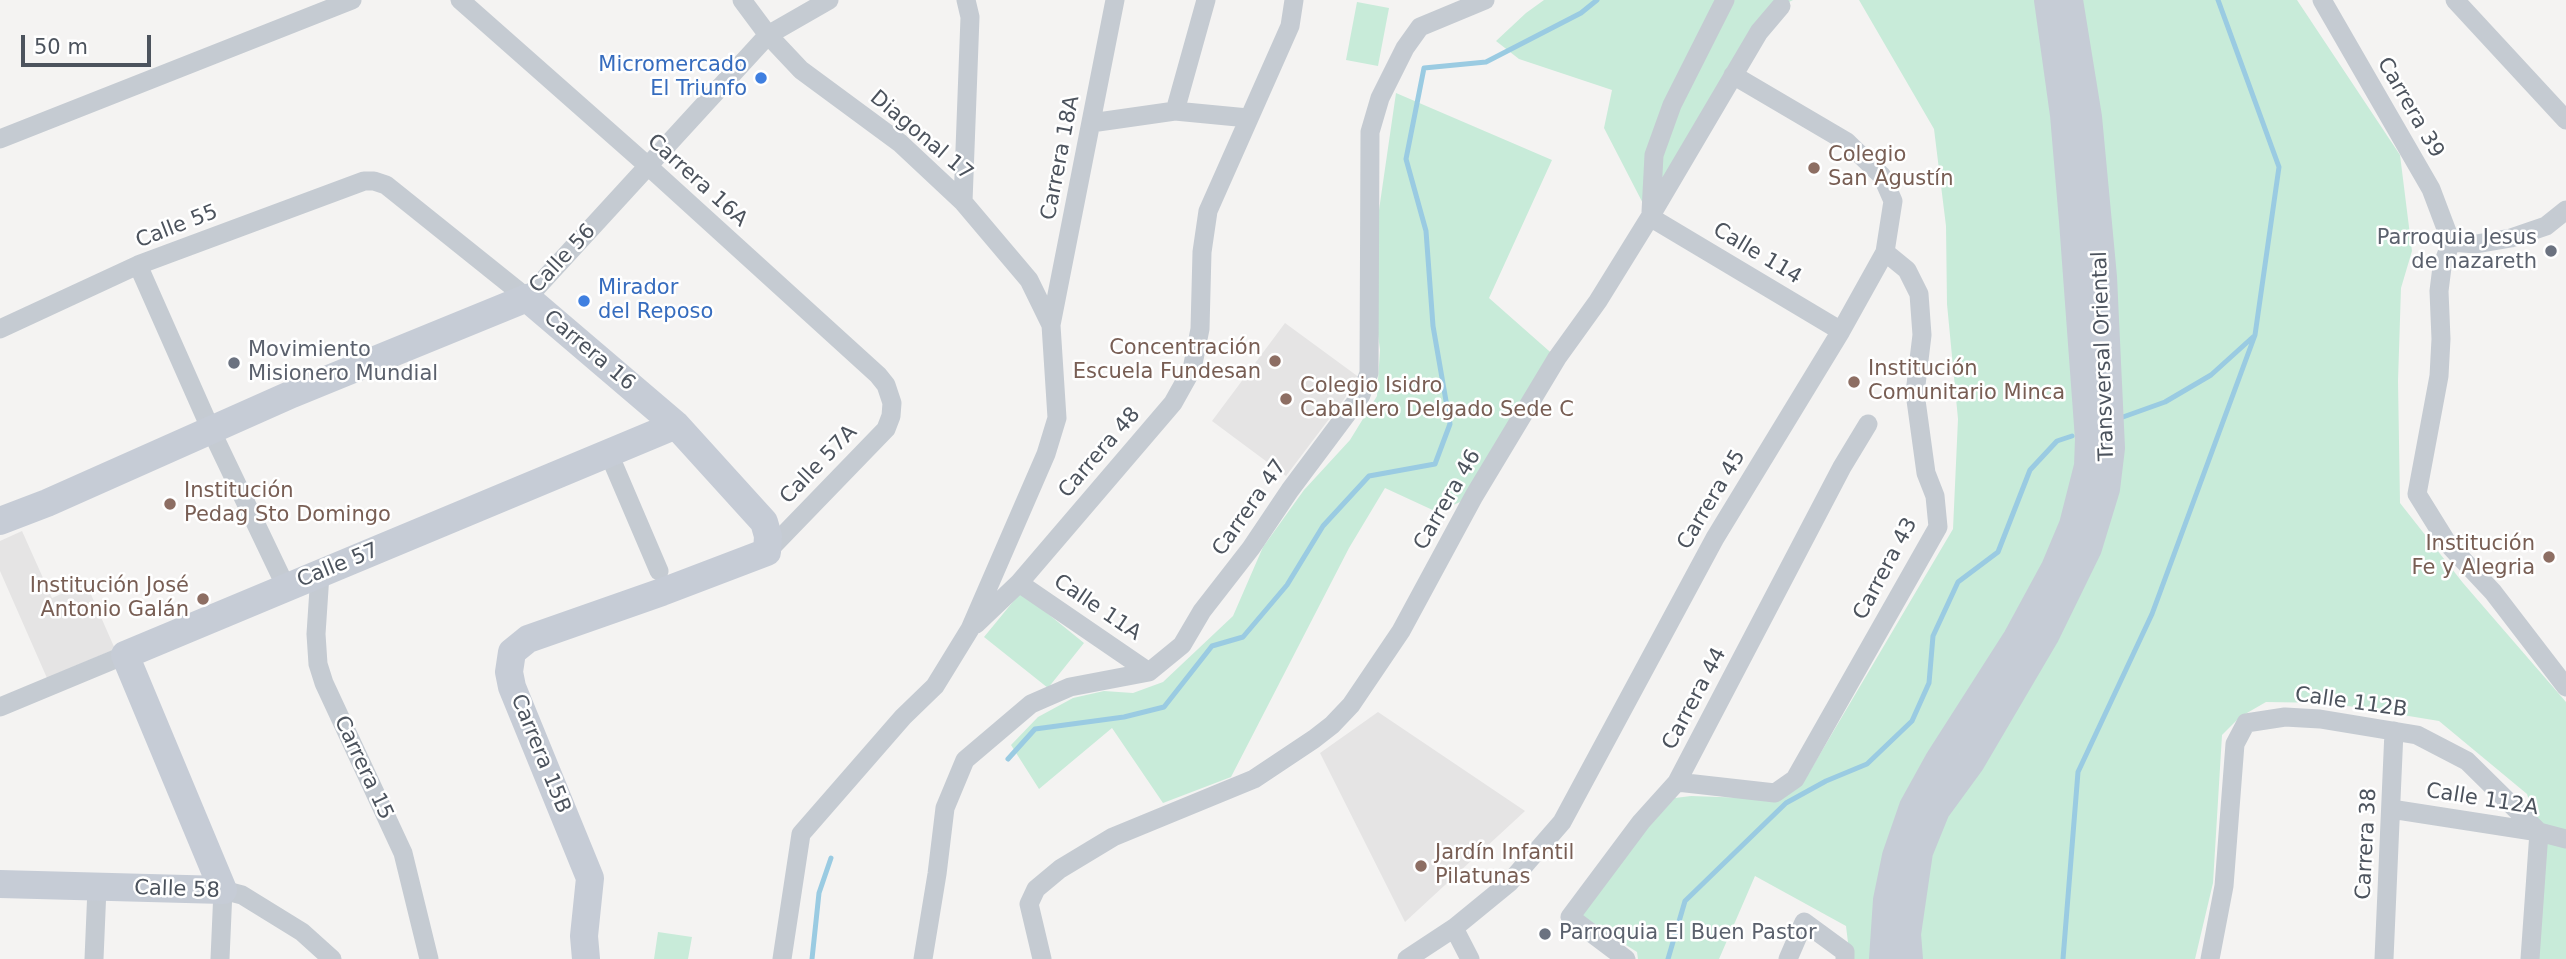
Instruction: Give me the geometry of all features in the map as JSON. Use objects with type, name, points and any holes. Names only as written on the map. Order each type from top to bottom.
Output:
[{"type":"street","points":[[0,139],[352,0]]},
{"type":"street","name":"Carrera 16A","points":[[460,0],[878,375],[890,393],[892,403]]},
{"type":"street","name":"Diagonal 17","points":[[741,0],[768,35],[801,70],[900,143],[963,202],[1029,280],[1051,325]]},
{"type":"street","name":"Calle 56","points":[[0,521],[47,503],[292,394],[527,298],[768,35],[829,0]]},
{"type":"street","points":[[963,202],[970,17],[966,0]]},
{"type":"street","name":"Carrera 18A","points":[[1051,325],[1115,0]]},
{"type":"street","points":[[1175,111],[1206,0]]},
{"type":"street","name":"Carrera 48","points":[[970,629],[1019,583],[1173,403],[1192,369],[1200,329],[1202,252],[1209,211],[1290,26],[1294,0]]},
{"type":"street","name":"Carrera 47","points":[[922,959],[945,808],[965,760],[1031,704],[1070,687],[1149,671],[1182,645],[1202,611],[1251,548],[1361,394],[1369,373],[1370,132],[1380,98],[1405,48],[1420,27],[1485,0]]},
{"type":"street","points":[[1650,217],[1654,155],[1672,105],[1725,0]]},
{"type":"street","name":"Transversal Oriental","points":[[1883,959],[1887,900],[1896,856],[1913,807],[1939,760],[2017,638],[2055,568],[2073,525],[2088,466],[2089,439],[2064,115],[2048,0]]},
{"type":"street","name":"Transversal Oriental","points":[[1909,959],[1907,934],[1919,852],[1936,810],[1971,762],[2045,636],[2088,548],[2106,489],[2111,448],[2103,276],[2088,117],[2070,0]]},
{"type":"street","name":"Carrera 39","points":[[2322,0],[2431,189],[2452,242]]},
{"type":"street","points":[[2455,0],[2566,120]]},
{"type":"street","name":"Carrera 46","points":[[1042,959],[1029,904],[1036,889],[1060,869],[1113,837],[1254,779],[1314,739],[1351,705],[1401,631],[1474,496],[1558,358],[1598,301],[1650,217],[1732,75],[1759,32],[1781,6]]},
{"type":"street","name":"Carrera 45","points":[[1407,959],[1454,928],[1509,883],[1562,822],[1715,538],[1841,331],[1885,252],[1893,201],[1882,176],[1847,142],[1732,75]]},
{"type":"street","points":[[1091,123],[1175,111],[1248,118]]},
{"type":"street","name":"Calle 55","points":[[0,329],[138,265],[364,181],[374,181]]},
{"type":"street","name":"Carrera 16","points":[[374,181],[386,185],[527,298],[676,425],[764,522],[768,536],[768,552]]},
{"type":"street","points":[[2566,210],[2546,226],[2511,238],[2476,244],[2452,242],[2442,267],[2439,290],[2439,376],[2417,494],[2448,544],[2493,592],[2566,687]]},
{"type":"street","name":"Calle 114","points":[[1650,217],[1841,331]]},
{"type":"street","name":"Carrera 43","points":[[1677,782],[1775,793],[1795,779],[1938,527],[1935,496],[1926,473],[1915,393],[1922,335],[1919,294],[1906,270],[1885,252]]},
{"type":"street","points":[[138,265],[211,430],[286,587]]},
{"type":"street","name":"Carrera 48","points":[[782,959],[801,834],[903,717],[935,686],[970,629],[1030,492],[1057,418],[1051,325]]},
{"type":"street","name":"Calle 57A","points":[[768,552],[886,429],[892,403]]},
{"type":"street","name":"Carrera 44","points":[[1626,959],[1570,918],[1641,822],[1677,782],[1842,467],[1868,424]]},
{"type":"street","name":"Calle 57","points":[[0,707],[676,425]]},
{"type":"street","points":[[608,454],[659,571]]},
{"type":"street","name":"Carrera 15B","points":[[586,959],[584,936],[590,878],[512,687],[509,672],[512,652],[528,639],[768,552]]},
{"type":"street","name":"Carrera 15","points":[[320,574],[316,634],[318,664],[324,683],[402,853],[429,959]]},
{"type":"street","name":"Calle 11A","points":[[1019,583],[1149,671]]},
{"type":"street","points":[[125,655],[223,890],[220,959]]},
{"type":"street","name":"Calle 112B","points":[[2210,959],[2224,886],[2235,744],[2246,723],[2285,717],[2320,719],[2417,735],[2467,761],[2539,832]]},
{"type":"street","name":"Carrera 38","points":[[2384,959],[2394,731]]},
{"type":"street","name":"Calle 112A","points":[[2391,808],[2539,832],[2566,839]]},
{"type":"street","points":[[2530,959],[2539,832]]},
{"type":"street","name":"Calle 58","points":[[0,884],[223,890],[242,895],[302,932],[332,959]]},
{"type":"street","points":[[94,959],[97,888]]},
{"type":"street","points":[[1788,959],[1804,922],[1845,951],[1845,959]]},
{"type":"street","points":[[1454,928],[1470,959]]},
{"type":"shaded area","name":"Colegio Isidro Caballero Delgado Sede C","points":[[1285,323],[1360,378],[1286,476],[1212,421]]},
{"type":"shaded area","points":[[22,531],[52,598],[86,583],[115,649],[47,678],[0,571],[0,541]]},
{"type":"shaded area","name":"Jardín Infantil Pilatunas","points":[[1378,712],[1525,811],[1405,922],[1320,753]]},
{"type":"green space","points":[[1544,0],[1793,0],[1781,6],[1650,217],[1604,128],[1612,90],[1519,59],[1496,41]]},
{"type":"green space","points":[[1859,0],[2297,0],[2400,155],[2412,251],[2401,288],[2398,381],[2400,503],[2463,583],[2566,702],[2566,959],[2534,959],[2539,832],[2527,794],[2439,721],[2330,703],[2266,702],[2240,717],[2222,735],[2213,883],[2195,959],[1850,959],[1846,926],[1755,876],[1719,959],[1638,959],[1637,952],[1579,915],[1648,827],[1675,798],[1691,796],[1775,799],[1804,781],[1953,529],[1958,419],[1947,304],[1946,226],[1934,129]]},
{"type":"green space","points":[[1357,2],[1389,8],[1378,66],[1346,60]]},
{"type":"green space","points":[[1396,93],[1552,160],[1489,298],[1557,358],[1474,496],[1437,512],[1385,488],[1349,548],[1231,777],[1163,803],[1112,728],[1039,789],[1011,745],[1038,717],[1073,698],[1104,691],[1133,693],[1163,682],[1233,616],[1263,547],[1304,490],[1350,440],[1377,396],[1380,350],[1370,272]]},
{"type":"green space","points":[[1021,592],[1084,643],[1048,688],[984,637]]},
{"type":"green space","points":[[658,932],[692,937],[688,959],[654,959]]},
{"type":"waterway","points":[[1008,759],[1035,729],[1124,717],[1164,707],[1212,646],[1243,637],[1287,585],[1323,526],[1369,476],[1435,464],[1450,424],[1433,326],[1426,231],[1406,159],[1424,68],[1486,62],[1581,13],[1597,0]]},
{"type":"waterway","points":[[2063,959],[2078,772],[2152,614],[2255,335],[2279,167],[2218,0]]},
{"type":"waterway","points":[[2123,417],[2165,402],[2211,375],[2253,337]]},
{"type":"waterway","points":[[1668,959],[1685,901],[1786,803],[1826,781],[1867,764],[1912,721],[1929,683],[1933,636],[1958,582],[1998,552],[2030,470],[2057,441],[2072,436]]},
{"type":"waterway","points":[[812,959],[819,893],[831,858]]},
{"type":"place","name":"Micromercado El Triunfo","points":[[761,78]]},
{"type":"place","name":"Colegio San Agustín","points":[[1814,168]]},
{"type":"place","name":"Parroquia Jesus de nazareth","points":[[2551,251]]},
{"type":"place","name":"Mirador del Reposo","points":[[584,301]]},
{"type":"place","name":"Concentración Escuela Fundesan","points":[[1275,361]]},
{"type":"place","name":"Movimiento Misionero Mundial","points":[[234,363]]},
{"type":"place","name":"Institución Comunitario Minca","points":[[1854,382]]},
{"type":"place","name":"Colegio Isidro Caballero Delgado Sede C","points":[[1286,399]]},
{"type":"place","name":"Institución Pedag Sto Domingo","points":[[170,504]]},
{"type":"place","name":"Institución Fe y Alegria","points":[[2549,557]]},
{"type":"place","name":"Institución José Antonio Galán","points":[[203,599]]},
{"type":"place","name":"Jardín Infantil Pilatunas","points":[[1421,866]]},
{"type":"place","name":"Parroquia El Buen Pastor","points":[[1545,934]]}]
